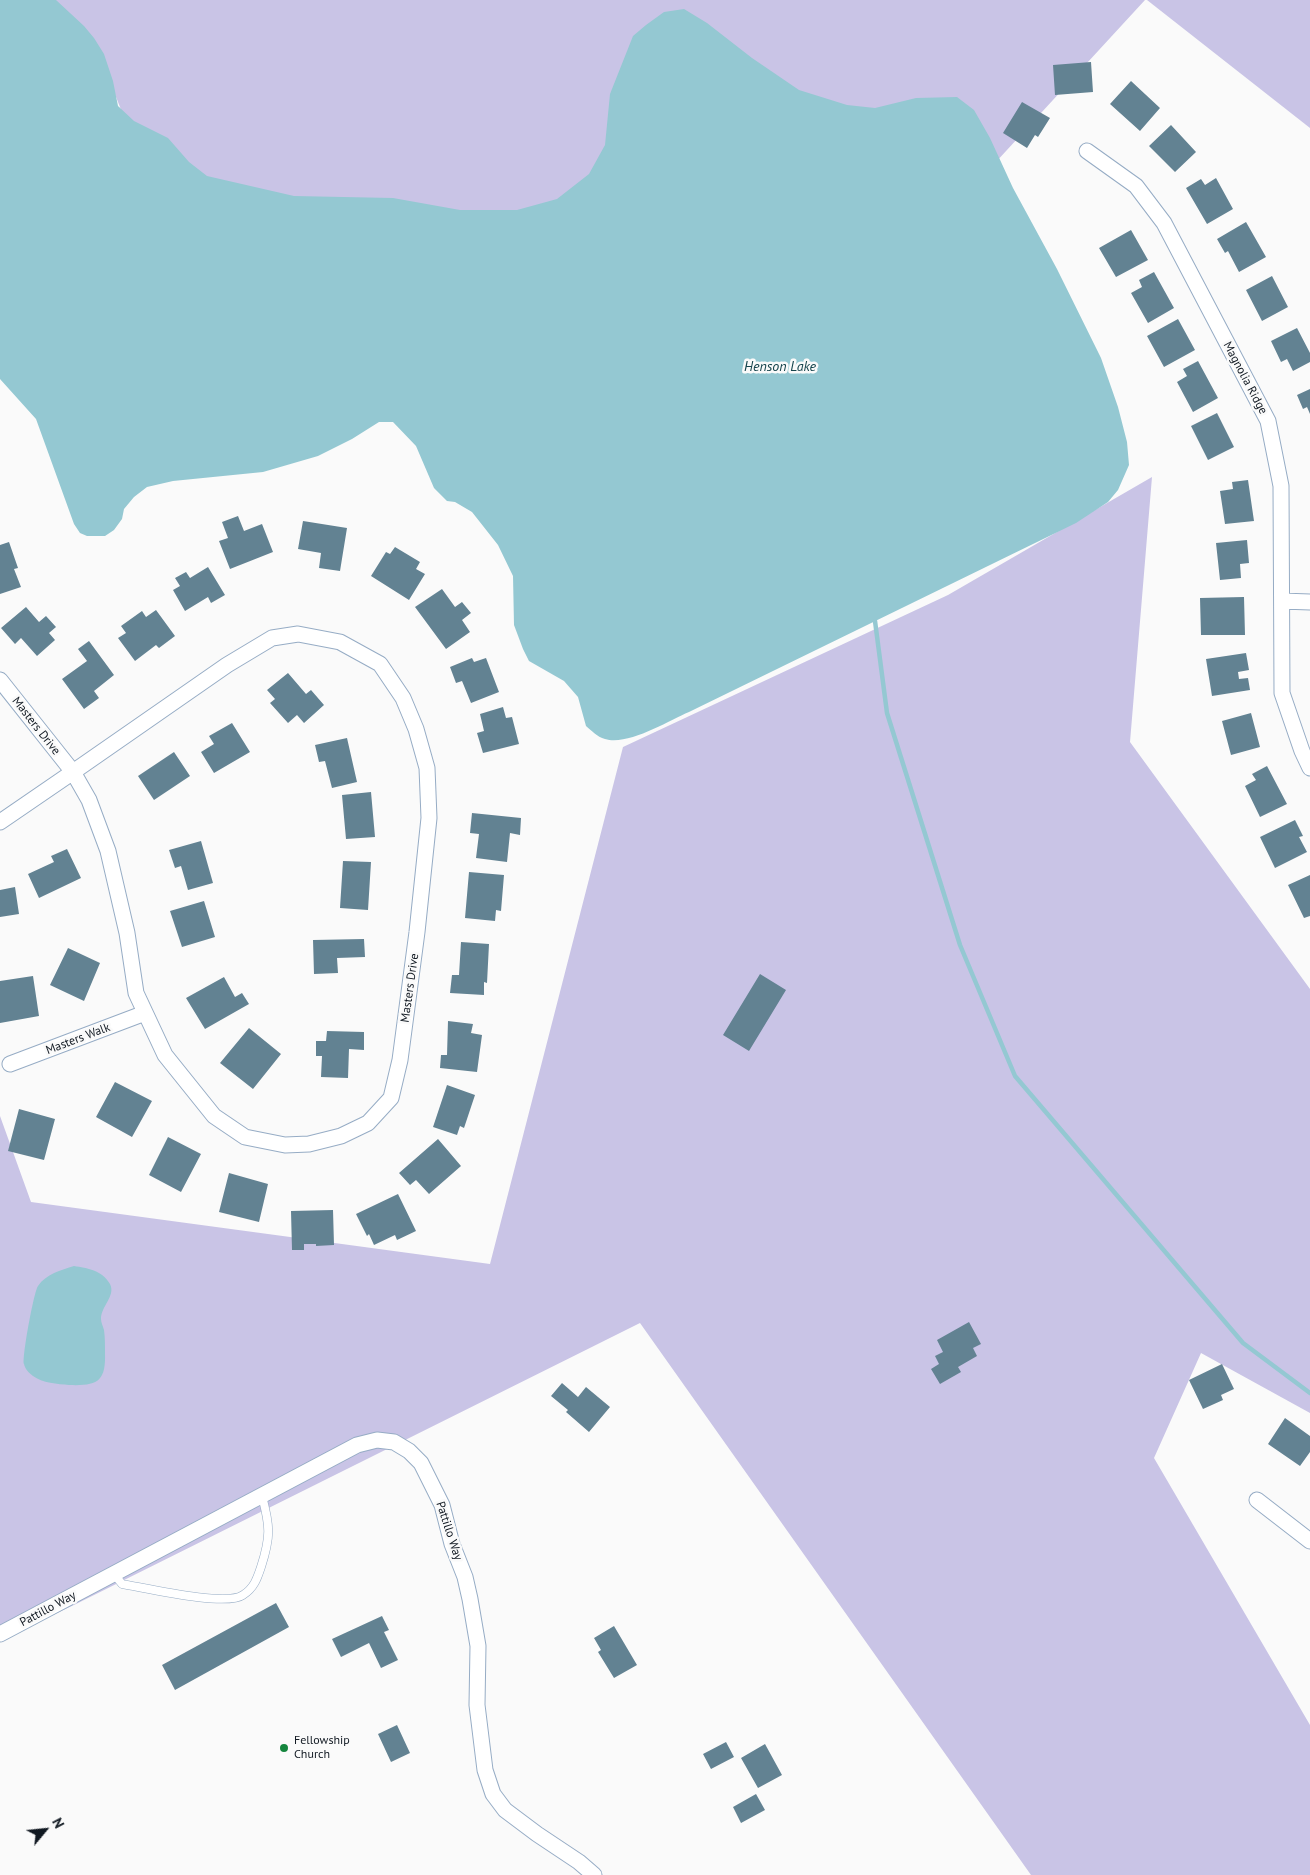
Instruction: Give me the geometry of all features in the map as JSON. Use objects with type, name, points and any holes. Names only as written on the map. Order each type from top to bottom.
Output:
[{"type":"street","name":"Magnolia Ridge","points":[[1087,151],[1136,186],[1164,223],[1268,421],[1281,486],[1282,693],[1302,752],[1310,768]]},
{"type":"street","points":[[1282,601],[1310,602]]},
{"type":"street","name":"Masters Drive","points":[[0,680],[73,772],[90,800],[108,851],[126,933],[136,993],[165,1055],[214,1116],[245,1137],[285,1145],[309,1144],[341,1136],[368,1123],[391,1098],[400,1060],[417,932],[429,818],[427,768],[416,729],[403,698],[380,664],[340,642],[298,634],[272,638],[227,665],[73,772],[0,822]]},
{"type":"street","name":"Masters Walk","points":[[10,1064],[145,1013]]},
{"type":"street","name":"Pattillo Way","points":[[0,1634],[357,1446],[377,1440],[394,1442],[409,1451],[421,1463],[442,1505],[452,1544],[465,1577],[478,1646],[477,1705],[485,1770],[493,1794],[506,1810],[594,1875]]},
{"type":"street","points":[[1257,1500],[1310,1540]]},
{"type":"lane","points":[[114,1574],[122,1584],[200,1597],[231,1600],[242,1596],[255,1584],[267,1548],[269,1524],[262,1496]]},
{"type":"shaded area","points":[[54,0],[1145,0],[995,163],[601,184],[559,236],[281,236],[138,153],[109,79]]},
{"type":"shaded area","points":[[1147,0],[1310,0],[1310,128]]},
{"type":"shaded area","points":[[1152,477],[1130,742],[1310,989],[1310,1413],[1201,1353],[1154,1458],[1310,1725],[1310,1875],[1031,1875],[640,1323],[0,1640],[0,1116],[31,1202],[490,1264],[623,747],[948,595]]},
{"type":"water","name":"Henson Lake","points":[[0,0],[56,0],[84,26],[104,54],[113,81],[118,106],[134,121],[168,138],[189,162],[207,176],[294,196],[393,198],[460,210],[517,210],[557,199],[589,174],[605,145],[610,94],[633,36],[664,12],[684,9],[707,23],[752,58],[799,90],[847,105],[875,108],[916,98],[957,97],[974,110],[990,138],[1013,188],[1057,269],[1101,358],[1118,407],[1127,442],[1129,465],[1118,490],[1108,502],[1076,523],[659,726],[636,736],[614,740],[599,737],[586,726],[578,697],[564,681],[529,661],[514,625],[513,576],[498,545],[472,512],[455,502],[447,501],[434,488],[416,446],[393,422],[379,422],[352,439],[318,456],[263,472],[173,481],[147,487],[134,497],[124,509],[122,519],[114,530],[105,536],[87,536],[80,533],[74,524],[36,419],[0,379]]},
{"type":"water","points":[[74,1266],[99,1273],[110,1284],[110,1297],[103,1310],[101,1319],[105,1338],[104,1370],[98,1380],[93,1383],[79,1385],[55,1384],[37,1378],[26,1369],[24,1359],[29,1324],[36,1290],[41,1282],[49,1275]]},
{"type":"building","points":[[1091,62],[1093,92],[1055,95],[1053,65]]},
{"type":"building","points":[[1131,81],[1160,108],[1140,131],[1110,104]]},
{"type":"building","points":[[1022,102],[1050,118],[1038,137],[1035,135],[1027,148],[1003,133]]},
{"type":"building","points":[[1171,125],[1196,152],[1175,172],[1149,146]]},
{"type":"building","points":[[1216,178],[1233,209],[1207,224],[1186,188],[1201,179],[1205,185]]},
{"type":"building","points":[[1246,222],[1266,257],[1239,272],[1228,251],[1225,253],[1217,239]]},
{"type":"building","points":[[1131,230],[1148,260],[1116,277],[1099,248]]},
{"type":"building","points":[[1154,272],[1174,308],[1148,323],[1131,293],[1142,287],[1139,280]]},
{"type":"building","points":[[1272,276],[1288,307],[1262,321],[1246,290]]},
{"type":"building","points":[[1178,319],[1195,350],[1164,367],[1147,336]]},
{"type":"building","points":[[1297,328],[1310,353],[1310,362],[1293,371],[1287,359],[1281,362],[1271,341]]},
{"type":"building","points":[[1198,361],[1218,398],[1193,412],[1177,382],[1187,376],[1183,369]]},
{"type":"building","points":[[1310,389],[1310,414],[1307,407],[1303,409],[1297,395]]},
{"type":"building","points":[[1217,413],[1234,447],[1208,460],[1191,426]]},
{"type":"building","points":[[1248,480],[1254,521],[1225,524],[1220,491],[1233,489],[1232,482]]},
{"type":"building","points":[[238,516],[244,531],[262,524],[273,552],[230,569],[219,541],[228,538],[222,522]]},
{"type":"building","points":[[303,521],[347,528],[340,571],[319,568],[321,553],[298,549]]},
{"type":"building","points":[[1247,540],[1249,563],[1240,564],[1241,578],[1220,580],[1216,543]]},
{"type":"building","points":[[9,542],[18,568],[14,569],[21,587],[0,594],[0,545]]},
{"type":"building","points":[[395,547],[420,562],[416,569],[425,574],[409,600],[371,576],[386,552],[390,554]]},
{"type":"building","points":[[208,567],[225,595],[211,603],[208,597],[185,611],[173,590],[180,586],[175,578],[186,572],[190,578]]},
{"type":"building","points":[[442,589],[455,607],[462,602],[471,613],[462,620],[470,632],[446,649],[415,607]]},
{"type":"building","points":[[1244,597],[1245,635],[1201,635],[1200,598]]},
{"type":"building","points":[[26,607],[39,622],[46,616],[56,627],[49,633],[55,640],[37,656],[21,638],[15,644],[1,628]]},
{"type":"building","points":[[156,610],[175,636],[159,648],[156,645],[135,661],[118,638],[126,633],[121,626],[142,611],[146,617]]},
{"type":"building","points":[[89,641],[114,675],[94,691],[99,698],[84,709],[62,679],[87,661],[78,649]]},
{"type":"building","points":[[1246,653],[1249,670],[1238,672],[1239,679],[1248,678],[1250,690],[1212,696],[1206,659]]},
{"type":"building","points":[[472,658],[474,662],[486,658],[499,692],[471,703],[462,681],[456,683],[450,667]]},
{"type":"building","points":[[288,673],[306,694],[311,690],[324,705],[304,723],[297,715],[288,723],[270,703],[275,699],[267,690]]},
{"type":"building","points":[[503,707],[506,718],[512,717],[519,744],[483,753],[477,733],[484,731],[480,714]]},
{"type":"building","points":[[1251,713],[1260,747],[1231,755],[1222,721]]},
{"type":"building","points":[[232,723],[250,752],[214,773],[201,752],[214,744],[209,736]]},
{"type":"building","points":[[347,738],[357,782],[332,788],[325,761],[319,762],[315,745]]},
{"type":"building","points":[[174,752],[190,776],[154,800],[138,776]]},
{"type":"building","points":[[1267,766],[1287,804],[1260,817],[1245,786],[1256,780],[1252,774]]},
{"type":"building","points":[[371,792],[375,837],[346,839],[342,795]]},
{"type":"building","points":[[472,813],[521,818],[520,835],[510,833],[507,862],[476,858],[479,834],[470,833]]},
{"type":"building","points":[[1295,820],[1303,836],[1299,837],[1307,852],[1275,868],[1260,837]]},
{"type":"building","points":[[201,841],[213,883],[188,890],[181,866],[175,868],[169,850]]},
{"type":"building","points":[[67,849],[81,878],[39,898],[28,874],[54,862],[51,856]]},
{"type":"building","points":[[343,861],[371,862],[368,910],[340,908]]},
{"type":"building","points":[[469,872],[504,875],[501,911],[496,910],[495,921],[465,918]]},
{"type":"building","points":[[1310,875],[1310,916],[1304,918],[1288,885]]},
{"type":"building","points":[[15,887],[19,914],[0,917],[0,890]]},
{"type":"building","points":[[204,901],[215,937],[182,947],[170,911]]},
{"type":"building","points":[[364,939],[365,957],[337,958],[338,973],[314,974],[313,940]]},
{"type":"building","points":[[461,942],[489,944],[487,983],[484,982],[484,995],[450,993],[452,975],[459,975]]},
{"type":"building","points":[[68,948],[100,963],[84,1001],[50,985]]},
{"type":"building","points":[[760,974],[786,990],[749,1051],[723,1035]]},
{"type":"building","points":[[33,976],[39,1016],[0,1023],[0,981]]},
{"type":"building","points":[[224,977],[235,997],[242,993],[249,1004],[205,1029],[186,998]]},
{"type":"building","points":[[448,1021],[473,1024],[471,1033],[482,1035],[477,1072],[440,1068],[441,1055],[447,1055]]},
{"type":"building","points":[[249,1028],[281,1054],[253,1089],[220,1063]]},
{"type":"building","points":[[327,1031],[364,1032],[364,1050],[349,1049],[348,1078],[321,1077],[322,1056],[316,1056],[316,1041],[326,1041]]},
{"type":"building","points":[[115,1082],[152,1101],[132,1137],[96,1117]]},
{"type":"building","points":[[447,1085],[475,1095],[464,1128],[460,1126],[457,1135],[433,1127]]},
{"type":"building","points":[[19,1109],[55,1119],[44,1160],[8,1151]]},
{"type":"building","points":[[168,1137],[201,1154],[181,1192],[149,1175]]},
{"type":"building","points":[[438,1139],[461,1166],[429,1194],[416,1180],[410,1185],[399,1173]]},
{"type":"building","points":[[229,1173],[268,1184],[259,1222],[219,1212]]},
{"type":"building","points":[[398,1194],[416,1231],[397,1240],[395,1235],[374,1245],[369,1234],[367,1236],[356,1214]]},
{"type":"building","points":[[333,1210],[334,1245],[316,1246],[316,1244],[304,1244],[304,1250],[292,1250],[291,1211]]},
{"type":"building","points":[[969,1322],[981,1344],[973,1348],[977,1356],[958,1367],[961,1372],[940,1384],[931,1369],[939,1364],[935,1356],[943,1352],[937,1340]]},
{"type":"building","points":[[1222,1364],[1234,1389],[1221,1395],[1223,1400],[1203,1409],[1189,1380]]},
{"type":"building","points":[[562,1383],[578,1397],[586,1387],[610,1407],[589,1432],[566,1412],[568,1410],[551,1396]]},
{"type":"building","points":[[1285,1418],[1310,1436],[1310,1452],[1300,1466],[1268,1444]]},
{"type":"building","points":[[276,1603],[289,1627],[175,1690],[162,1665]]},
{"type":"building","points":[[382,1616],[389,1630],[384,1632],[398,1660],[381,1668],[369,1643],[341,1657],[332,1639]]},
{"type":"building","points":[[614,1626],[637,1665],[614,1678],[598,1652],[601,1650],[594,1638]]},
{"type":"building","points":[[397,1725],[410,1753],[391,1762],[378,1734]]},
{"type":"building","points":[[726,1742],[734,1757],[711,1769],[703,1754]]},
{"type":"building","points":[[765,1744],[782,1775],[758,1788],[741,1758]]},
{"type":"building","points":[[756,1794],[765,1810],[741,1823],[733,1807]]},
{"type":"waterway","points":[[875,621],[887,713],[960,945],[1015,1076],[1243,1343],[1310,1393]]},
{"type":"place","name":"Fellowship Church","points":[[284,1748]]}]
